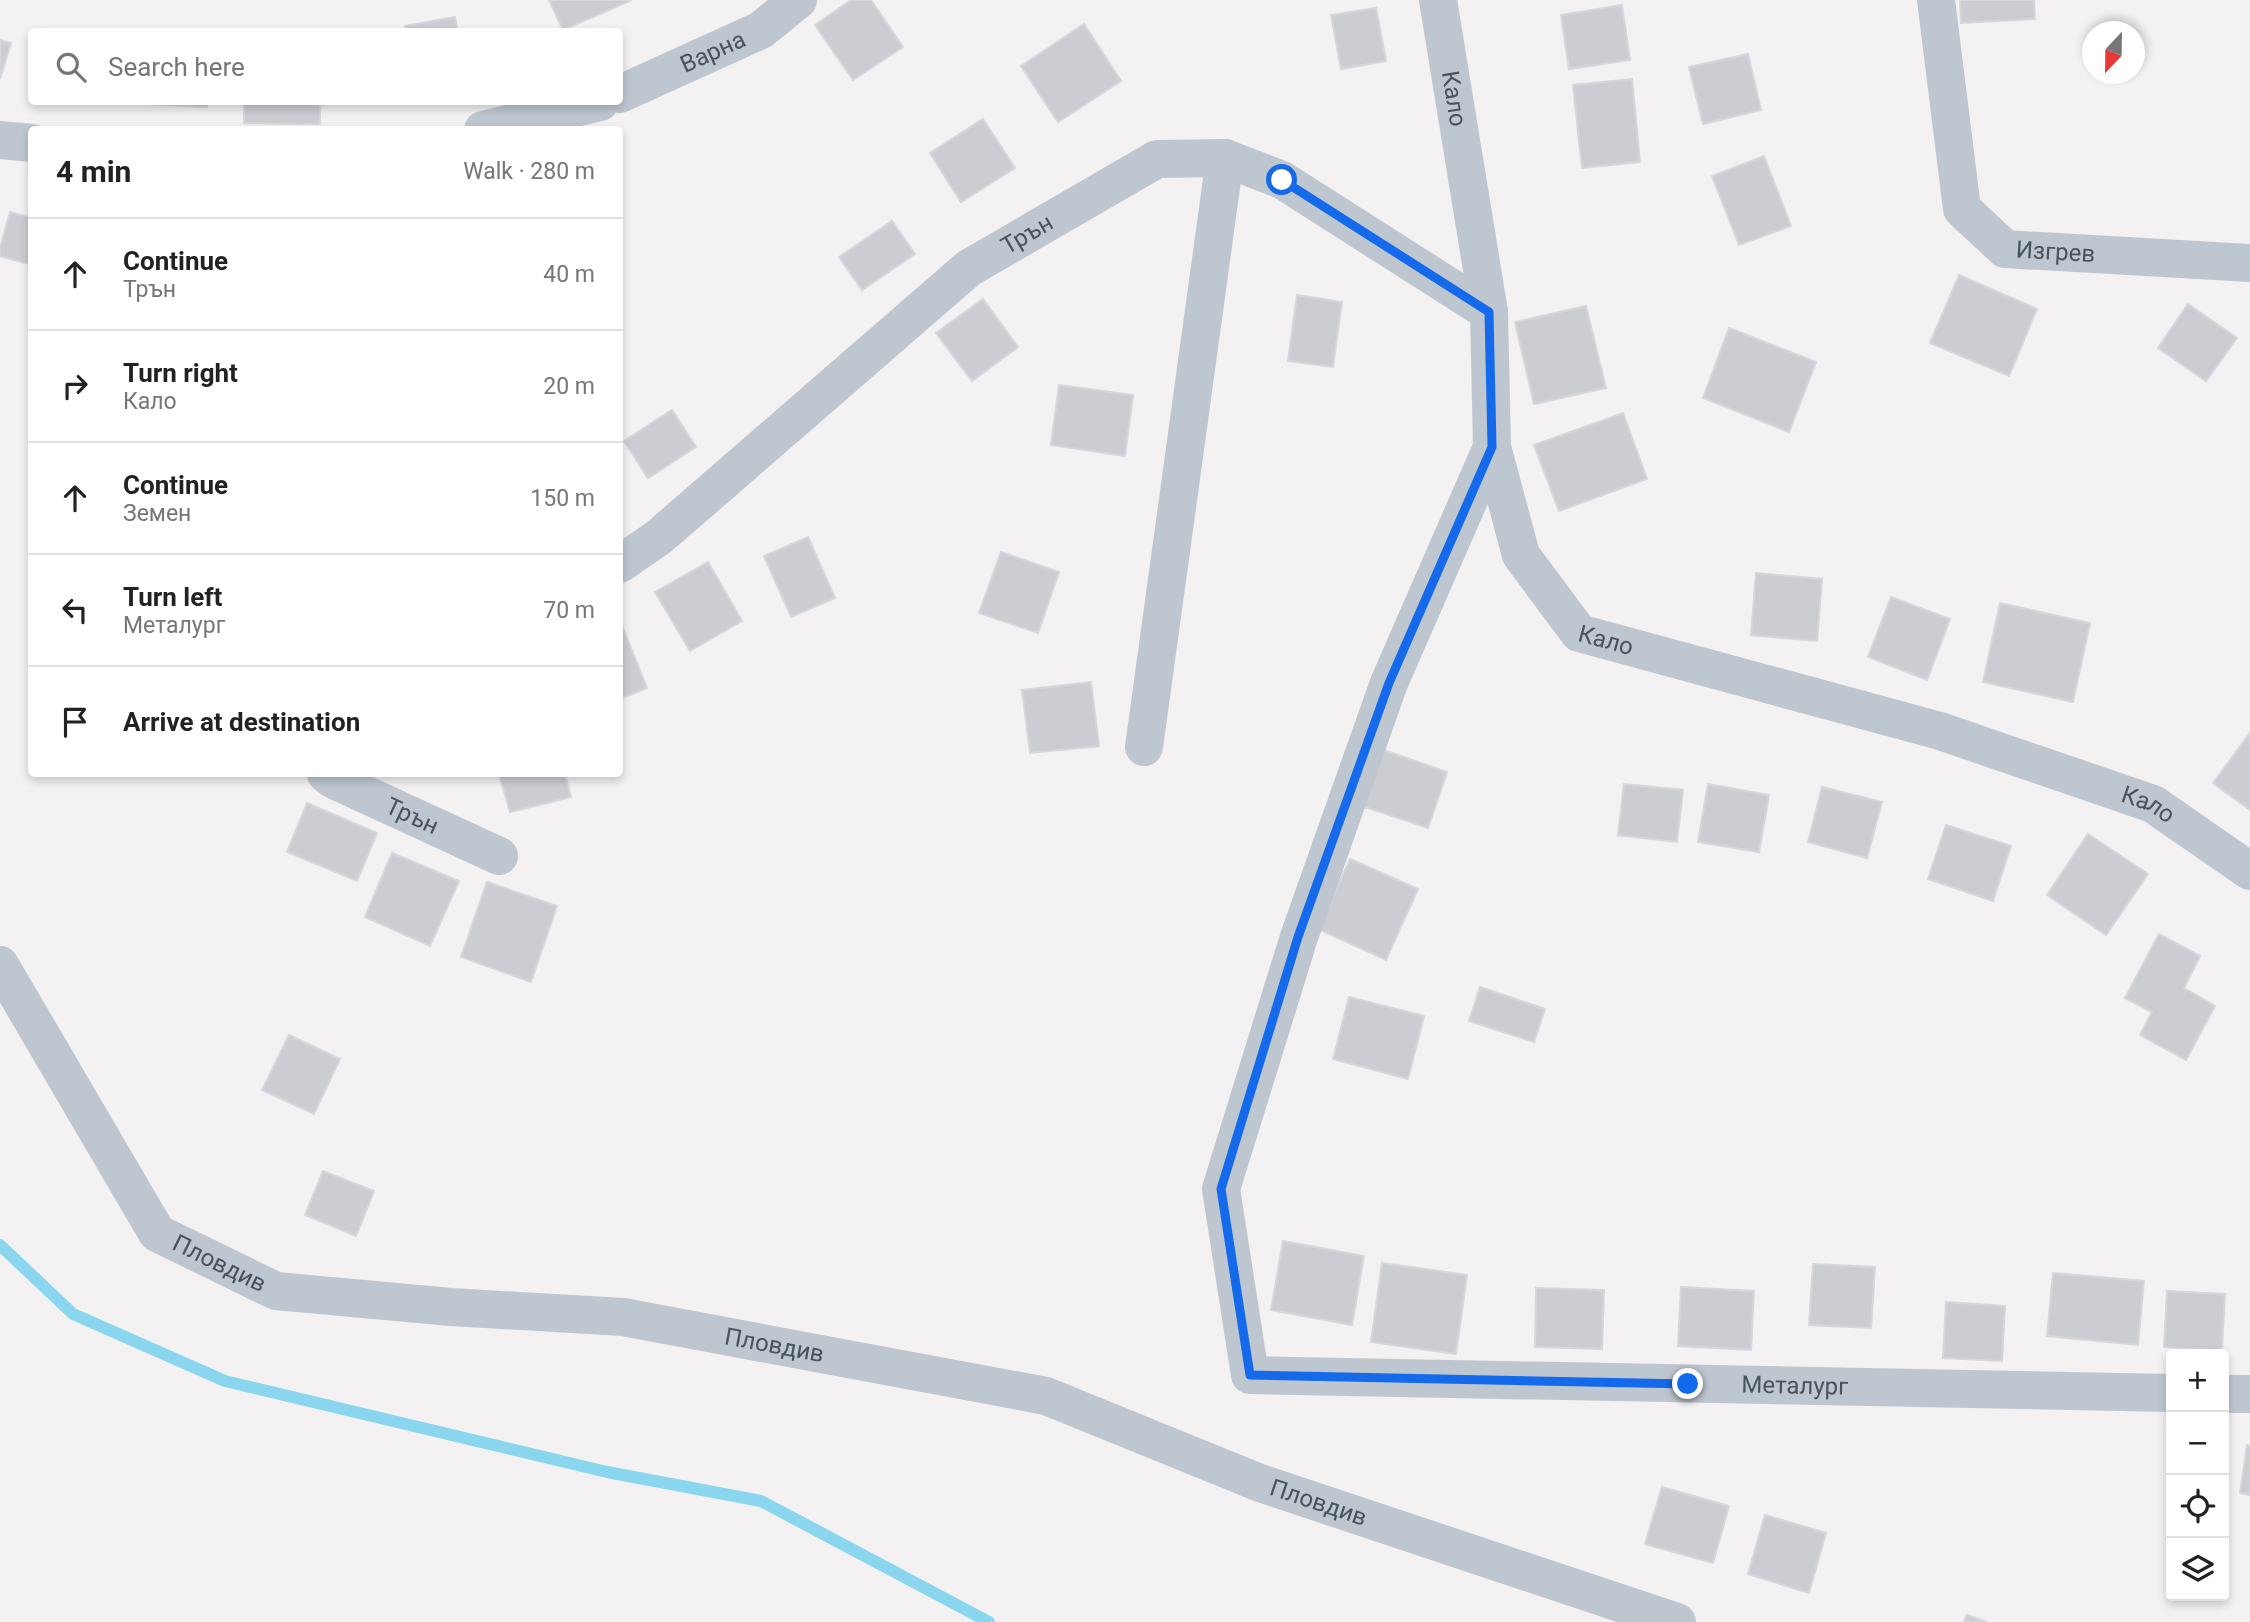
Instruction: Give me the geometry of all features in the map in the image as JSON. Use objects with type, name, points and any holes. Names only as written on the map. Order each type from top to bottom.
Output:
[{"type":"street","name":"Варна","points":[[623,93],[761,30],[799,0]]},
{"type":"street","name":"Кало","points":[[1438,0],[1489,312],[1492,447],[1521,555],[1579,633],[1940,731],[2153,804],[2250,870]]},
{"type":"street","name":"Изгрев","points":[[1936,0],[1962,209],[2005,249],[2250,263]]},
{"type":"street","points":[[500,126],[587,105]]},
{"type":"street","points":[[0,140],[28,143]]},
{"type":"street","name":"Трън","points":[[623,562],[659,537],[969,268],[1157,159],[1225,158],[1282,180],[1489,312]]},
{"type":"street","points":[[1144,747],[1225,158]]},
{"type":"street","name":"Металург","points":[[1492,447],[1389,683],[1298,937],[1221,1189],[1250,1375],[2166,1393]]},
{"type":"street","name":"Трън","points":[[330,777],[499,856]]},
{"type":"street","name":"Пловдив","points":[[0,965],[157,1233],[276,1291],[451,1307],[623,1317],[1046,1396],[1260,1483],[1677,1622]]},
{"type":"street","points":[[2229,1394],[2250,1394]]},
{"type":"building","points":[[549,0],[632,0],[568,28],[562,28]]},
{"type":"building","points":[[851,0],[871,0],[903,47],[853,80],[815,25]]},
{"type":"building","points":[[1960,0],[2034,0],[2035,19],[1961,23]]},
{"type":"building","points":[[1622,5],[1630,60],[1569,69],[1561,15]]},
{"type":"building","points":[[1376,8],[1386,61],[1341,69],[1331,15]]},
{"type":"building","points":[[455,17],[457,28],[405,28]]},
{"type":"building","points":[[1084,24],[1121,81],[1058,122],[1021,66]]},
{"type":"building","points":[[0,40],[11,43],[0,79]]},
{"type":"building","points":[[1748,54],[1761,110],[1703,124],[1689,67]]},
{"type":"building","points":[[1632,79],[1640,162],[1582,168],[1573,85]]},
{"type":"building","points":[[168,105],[207,105],[207,107]]},
{"type":"building","points":[[244,105],[320,105],[320,124],[244,123]]},
{"type":"building","points":[[983,119],[1015,168],[961,202],[930,153]]},
{"type":"building","points":[[1764,156],[1791,226],[1739,245],[1712,176]]},
{"type":"building","points":[[10,212],[28,217],[28,264],[0,256]]},
{"type":"building","points":[[892,221],[915,254],[862,290],[839,257]]},
{"type":"building","points":[[1959,275],[2037,309],[2009,376],[1930,343]]},
{"type":"building","points":[[1297,295],[1342,302],[1333,367],[1288,361]]},
{"type":"building","points":[[983,299],[1018,347],[972,381],[936,333]]},
{"type":"building","points":[[2188,304],[2237,338],[2206,381],[2158,348]]},
{"type":"building","points":[[1586,306],[1606,388],[1534,404],[1515,322]]},
{"type":"building","points":[[1729,328],[1816,362],[1789,432],[1703,398]]},
{"type":"building","points":[[1059,385],[1133,395],[1125,456],[1051,445]]},
{"type":"building","points":[[672,410],[696,447],[648,478],[624,441]]},
{"type":"building","points":[[1623,413],[1647,479],[1559,511],[1534,445]]},
{"type":"building","points":[[808,537],[835,598],[791,617],[764,556]]},
{"type":"building","points":[[1001,552],[1059,572],[1038,633],[979,613]]},
{"type":"building","points":[[708,562],[742,621],[690,651],[655,592]]},
{"type":"building","points":[[1756,573],[1822,579],[1817,641],[1751,635]]},
{"type":"building","points":[[1891,597],[1950,619],[1927,680],[1868,657]]},
{"type":"building","points":[[2000,603],[2090,623],[2073,702],[1983,682]]},
{"type":"building","points":[[623,628],[647,688],[623,698]]},
{"type":"building","points":[[1091,682],[1099,746],[1030,753],[1022,690]]},
{"type":"building","points":[[2250,733],[2250,810],[2213,783]]},
{"type":"building","points":[[1378,748],[1447,772],[1428,828],[1359,805]]},
{"type":"building","points":[[500,777],[566,777],[571,797],[510,812]]},
{"type":"building","points":[[1624,784],[1683,790],[1677,842],[1618,835]]},
{"type":"building","points":[[1708,784],[1769,795],[1759,852],[1698,842]]},
{"type":"building","points":[[1822,787],[1882,802],[1867,858],[1808,842]]},
{"type":"building","points":[[307,803],[377,833],[357,881],[287,852]]},
{"type":"building","points":[[1946,825],[2011,846],[1993,901],[1928,879]]},
{"type":"building","points":[[2088,834],[2148,874],[2106,935],[2047,895]]},
{"type":"building","points":[[392,853],[459,881],[430,946],[365,917]]},
{"type":"building","points":[[1350,859],[1418,889],[1386,960],[1318,929]]},
{"type":"building","points":[[487,882],[557,906],[531,982],[461,957]]},
{"type":"building","points":[[2159,934],[2200,956],[2184,988],[2215,1006],[2186,1060],[2140,1035],[2152,1012],[2125,998]]},
{"type":"building","points":[[1480,987],[1545,1009],[1534,1042],[1469,1021]]},
{"type":"building","points":[[1349,997],[1424,1016],[1408,1079],[1333,1059]]},
{"type":"building","points":[[289,1035],[340,1059],[314,1114],[262,1090]]},
{"type":"building","points":[[323,1171],[374,1191],[356,1236],[305,1215]]},
{"type":"building","points":[[1283,1241],[1364,1256],[1352,1325],[1271,1310]]},
{"type":"building","points":[[1382,1263],[1467,1275],[1456,1354],[1371,1342]]},
{"type":"building","points":[[1813,1264],[1875,1267],[1871,1328],[1809,1325]]},
{"type":"building","points":[[2053,1273],[2144,1281],[2138,1345],[2047,1336]]},
{"type":"building","points":[[1681,1287],[1754,1291],[1751,1350],[1678,1346]]},
{"type":"building","points":[[1536,1288],[1604,1290],[1602,1349],[1535,1347]]},
{"type":"building","points":[[2167,1291],[2225,1294],[2222,1349],[2164,1347]]},
{"type":"building","points":[[1946,1302],[2005,1306],[2002,1361],[1943,1358]]},
{"type":"building","points":[[2247,1445],[2250,1446],[2250,1495],[2240,1493]]},
{"type":"building","points":[[1662,1487],[1729,1506],[1713,1563],[1645,1544]]},
{"type":"building","points":[[1765,1515],[1826,1533],[1809,1593],[1748,1574]]},
{"type":"building","points":[[1967,1615],[1987,1622],[1964,1622]]},
{"type":"waterway","points":[[0,1245],[73,1314],[225,1381],[607,1472],[761,1501],[989,1622]]},
{"type":"route","points":[[1282,180],[1489,312],[1492,447],[1389,683],[1298,937],[1221,1189],[1250,1375],[1688,1384]]}]
